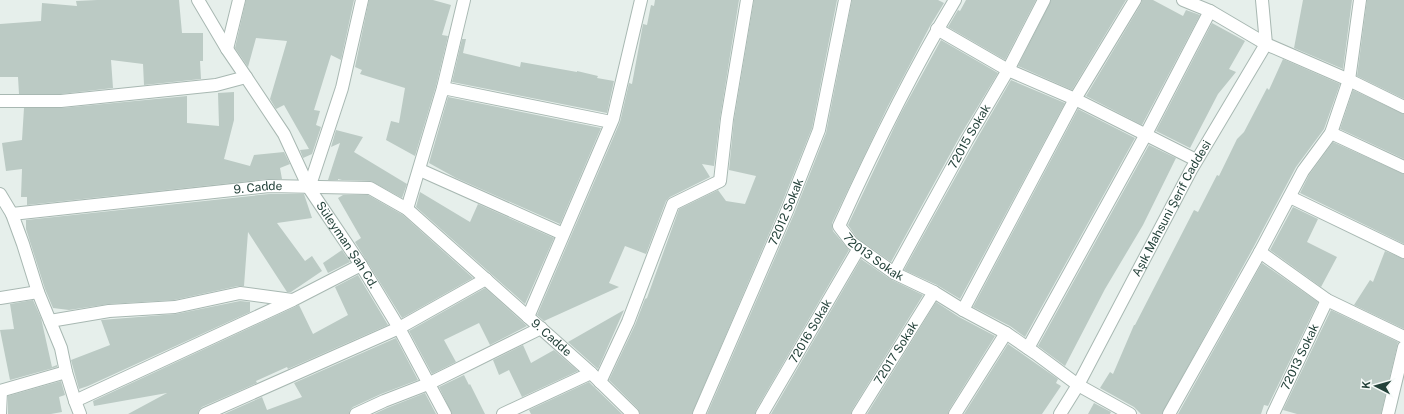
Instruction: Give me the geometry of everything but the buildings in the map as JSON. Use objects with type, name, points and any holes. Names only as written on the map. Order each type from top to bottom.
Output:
[{"type":"street","name":"Süleyman Şah Cd.","points":[[198,0],[227,49],[284,134],[309,188],[361,265],[399,328],[445,414]]},
{"type":"street","points":[[227,49],[239,0]]},
{"type":"street","points":[[309,188],[342,88],[362,0]]},
{"type":"street","points":[[407,209],[420,170],[443,88],[464,0]]},
{"type":"street","points":[[528,316],[611,122],[641,0]]},
{"type":"street","points":[[503,414],[596,378],[628,322],[673,204],[720,181],[727,119],[747,0]]},
{"type":"street","name":"72012 Sokak","points":[[699,414],[787,211],[818,130],[844,0]]},
{"type":"street","name":"72013 Sokak","points":[[955,0],[937,29],[881,135],[839,226],[852,243],[894,272],[934,292],[963,310],[1006,333],[1078,385],[1130,414]]},
{"type":"street","name":"72015 Sokak","points":[[894,272],[967,140],[1008,70],[1044,0]]},
{"type":"street","points":[[963,310],[1074,100],[1135,0]]},
{"type":"street","points":[[1183,0],[1210,11],[1266,44],[1349,80],[1404,107]]},
{"type":"street","points":[[1262,0],[1266,44]]},
{"type":"street","points":[[1169,414],[1260,252],[1290,197],[1302,171],[1332,132],[1349,80],[1360,0]]},
{"type":"street","points":[[1028,348],[1145,136],[1210,11]]},
{"type":"street","points":[[937,29],[1008,70],[1074,100],[1196,160]]},
{"type":"street","name":"Aşık Mahsuni Şerif Caddesi","points":[[1060,414],[1078,385],[1196,160],[1266,44]]},
{"type":"street","points":[[0,101],[61,101],[216,85],[246,77]]},
{"type":"street","points":[[443,88],[611,122]]},
{"type":"street","points":[[1332,132],[1404,167]]},
{"type":"street","points":[[420,170],[564,234]]},
{"type":"street","name":"9. Cadde","points":[[6,215],[269,186],[309,188],[370,188],[407,209],[528,316],[633,414]]},
{"type":"street","points":[[0,194],[6,215],[21,237],[38,292],[61,348],[66,372],[80,414]]},
{"type":"street","points":[[1290,197],[1404,252]]},
{"type":"street","name":"72016 Sokak","points":[[762,414],[859,248]]},
{"type":"street","points":[[1260,252],[1327,300],[1404,336]]},
{"type":"street","points":[[75,401],[293,300],[361,265]]},
{"type":"street","points":[[205,414],[399,328],[486,279]]},
{"type":"street","points":[[0,298],[38,292]]},
{"type":"street","name":"72017 Sokak","points":[[858,414],[934,292]]},
{"type":"street","points":[[50,320],[109,311],[175,307],[240,293],[293,300]]},
{"type":"street","name":"72013 Sokak","points":[[1273,414],[1327,300]]},
{"type":"street","points":[[356,414],[384,401],[428,384],[541,328]]},
{"type":"street","points":[[955,414],[1006,333]]},
{"type":"street","points":[[1388,414],[1404,347]]},
{"type":"street","points":[[0,414],[0,391],[66,372]]}]
